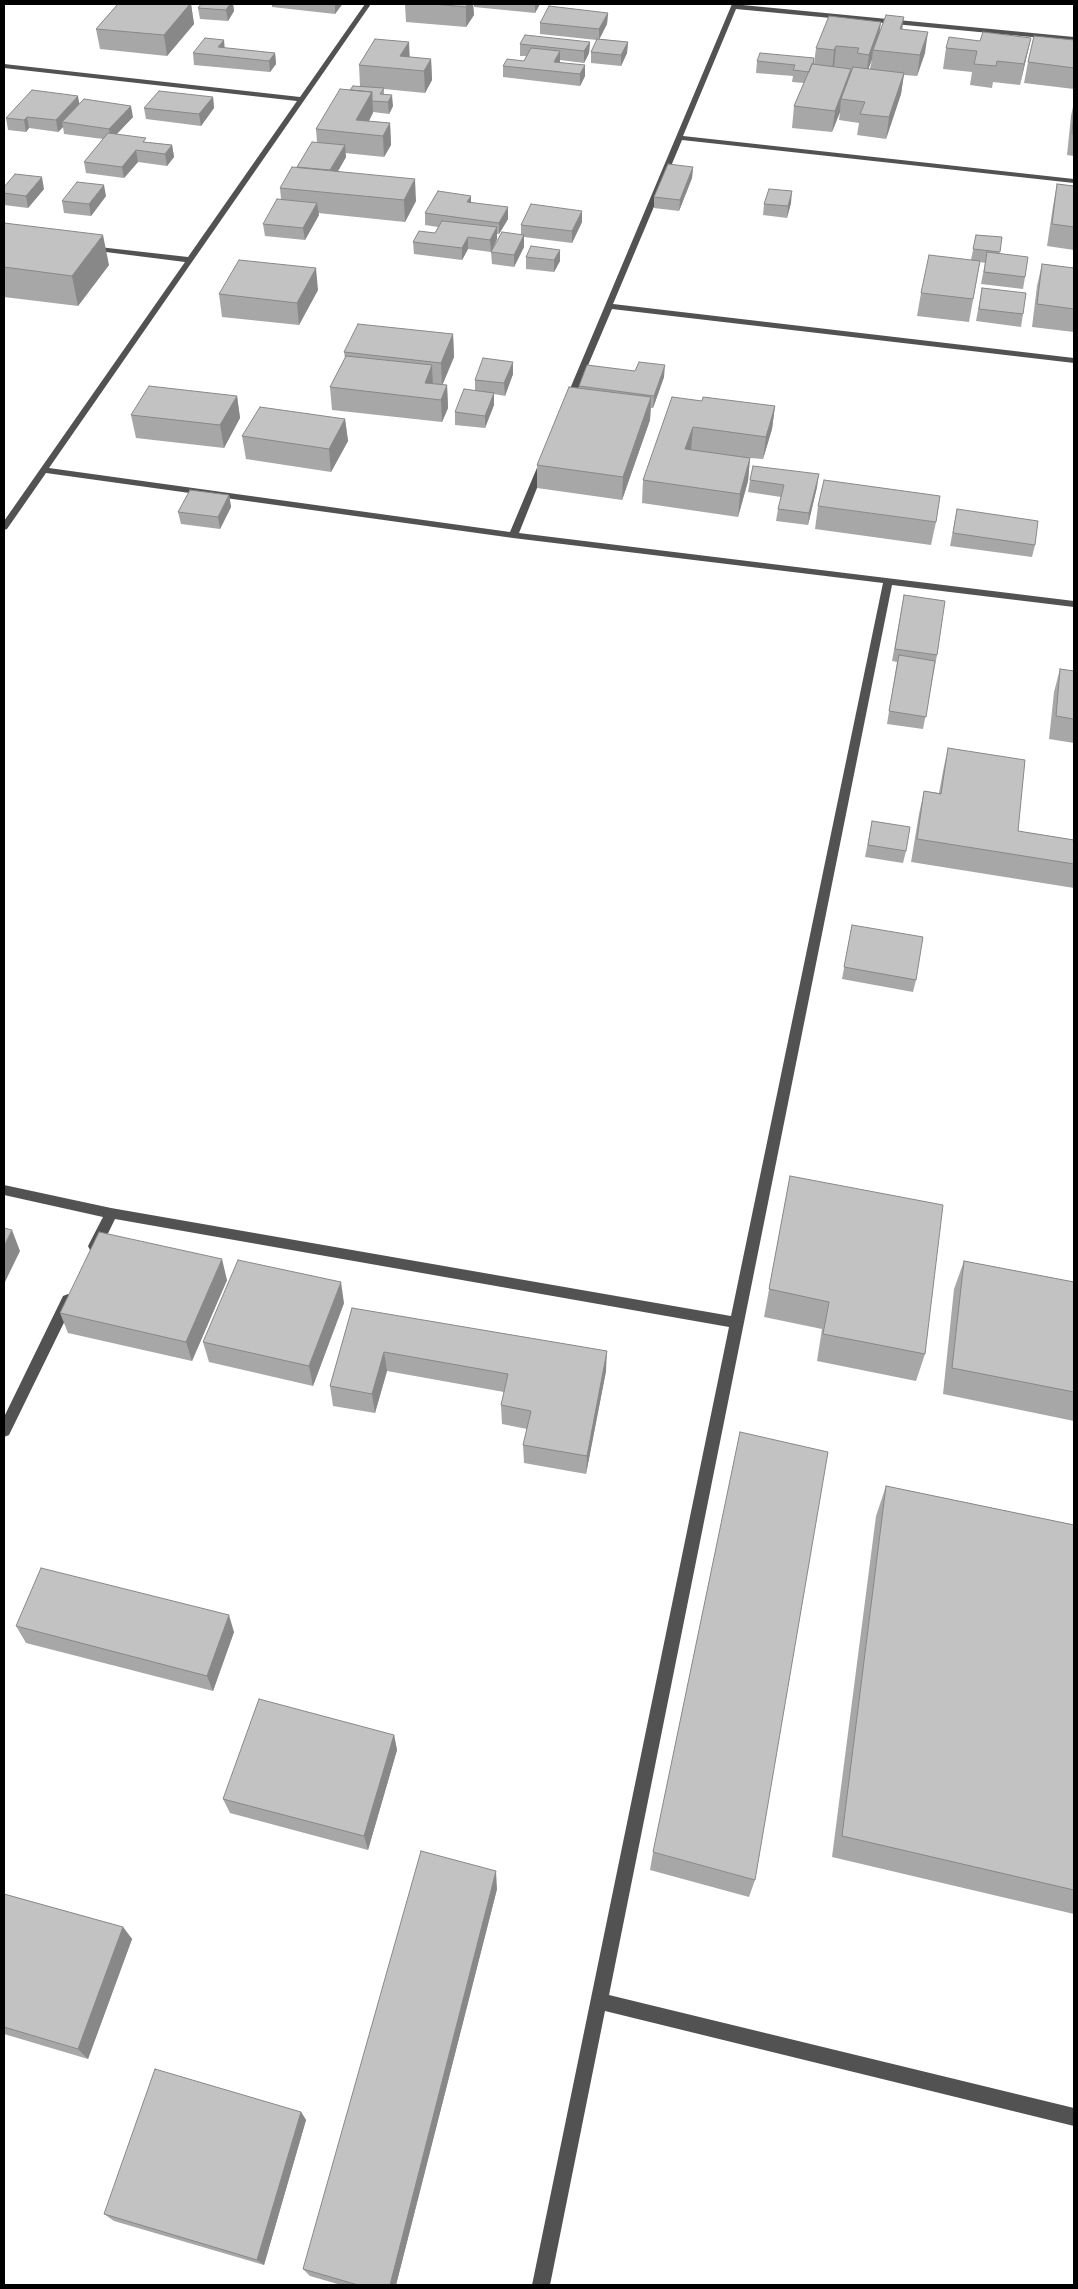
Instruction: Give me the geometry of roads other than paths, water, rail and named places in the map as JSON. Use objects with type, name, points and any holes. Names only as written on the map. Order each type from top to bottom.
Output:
[{"type":"street","points":[[4,527],[368,4]]},
{"type":"street","points":[[563,416],[734,5],[1074,39]]},
{"type":"street","points":[[4,66],[302,99]]},
{"type":"street","points":[[679,138],[1074,182]]},
{"type":"street","points":[[82,247],[190,260]]},
{"type":"street","points":[[609,306],[1074,361]]},
{"type":"street","points":[[513,535],[547,453]]},
{"type":"street","points":[[43,470],[513,535],[1074,604]]},
{"type":"street","points":[[541,2285],[888,580]]},
{"type":"street","points":[[4,1190],[111,1213],[736,1323]]},
{"type":"street","points":[[90,1256],[111,1213]]},
{"type":"street","points":[[4,1431],[72,1291]]},
{"type":"street","points":[[599,2000],[1074,2117]]}]
